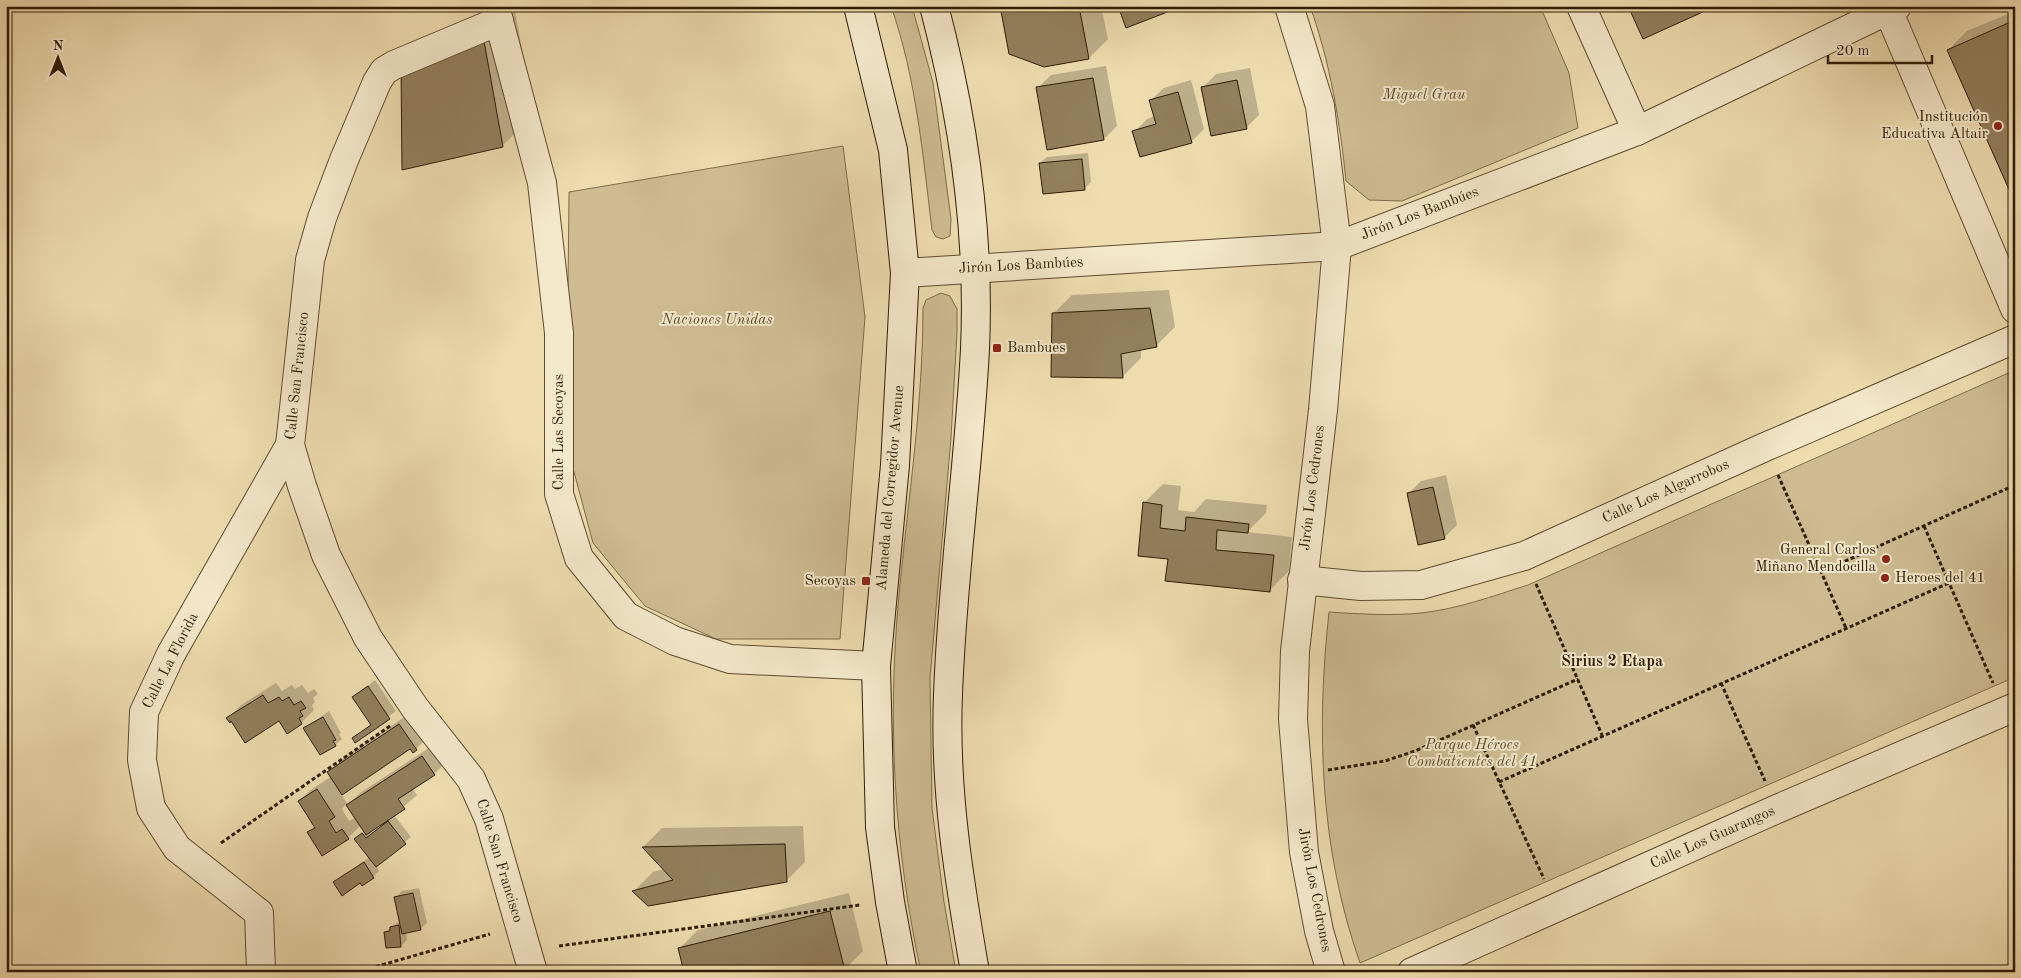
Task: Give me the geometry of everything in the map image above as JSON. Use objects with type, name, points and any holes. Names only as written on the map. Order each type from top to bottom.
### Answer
[{"type":"street","name":"Alameda del Corregidor Avenue","points":[[858,6],[893,150],[905,272],[895,465],[876,666],[880,827],[890,902],[904,972]]},
{"type":"street","points":[[934,6],[954,91],[966,177],[975,268],[975,350],[948,697],[949,790],[959,884],[974,972]]},
{"type":"street","name":"Jirón Los Cedrones","points":[[1289,6],[1320,106],[1337,246],[1322,410],[1295,651],[1293,709],[1296,771],[1304,852],[1318,931],[1331,972]]},
{"type":"street","points":[[1581,6],[1637,131]]},
{"type":"street","name":"Jirón Los Bambúes","points":[[905,272],[1337,246],[1637,131],[1892,8]]},
{"type":"street","points":[[1892,8],[2015,309]]},
{"type":"street","name":"Calle San Francisco","points":[[497,14],[394,65],[384,71],[377,82],[334,185],[310,260],[290,445],[326,555],[368,638],[415,708],[471,779],[481,798],[527,949]]},
{"type":"street","name":"Calle Las Secoyas","points":[[497,14],[542,183],[559,333],[559,494],[579,558],[626,616],[676,641],[730,659],[876,666]]},
{"type":"street","name":"Calle Los Algarrobos","points":[[1302,580],[1361,586],[1421,585],[1524,556],[1765,447],[2015,339]]},
{"type":"street","name":"Calle La Florida","points":[[260,972],[259,913],[177,848],[151,808],[142,760],[144,712],[171,654],[290,445]]},
{"type":"street","name":"Calle Los Guarangos","points":[[1412,972],[1777,809],[2010,709]]},
{"type":"path","points":[[1765,447],[1846,628]]},
{"type":"path","points":[[1821,572],[2015,485]]},
{"type":"path","points":[[1924,526],[1949,583],[2010,709]]},
{"type":"path","points":[[1524,556],[1602,735]]},
{"type":"path","points":[[1499,782],[1949,583]]},
{"type":"path","points":[[1296,771],[1355,767],[1385,761],[1415,751],[1578,679]]},
{"type":"path","points":[[1721,684],[1777,809]]},
{"type":"path","points":[[194,862],[415,708]]},
{"type":"path","points":[[1473,725],[1557,908]]},
{"type":"path","points":[[357,972],[890,902]]},
{"type":"green space","points":[[891,6],[912,6],[933,83],[951,219],[950,236],[943,239],[936,237],[932,230],[913,89],[900,33]]},
{"type":"green space","name":"Miguel Grau","points":[[1310,6],[1540,6],[1569,73],[1578,128],[1402,201],[1369,200],[1346,181],[1341,137],[1329,70]]},
{"type":"green space","name":"Naciones Unidas","points":[[843,146],[865,317],[840,639],[716,639],[645,606],[593,543],[570,457],[567,386],[569,192]]},
{"type":"green space","points":[[941,293],[950,296],[957,309],[957,332],[951,438],[930,678],[932,808],[944,902],[956,972],[921,972],[904,878],[895,784],[895,642],[918,416],[923,308],[926,300]]},
{"type":"green space","name":"Parque Héroes Combatientes del 41","points":[[2013,371],[2015,376],[2015,677],[1360,963],[1336,877],[1325,789],[1323,701],[1329,612],[1387,615],[1421,613],[1489,598],[1528,585]]},
{"type":"building","points":[[1000,6],[1079,6],[1089,59],[1044,67],[1009,54]]},
{"type":"building","points":[[1118,6],[1183,6],[1126,28]]},
{"type":"building","points":[[1628,6],[1716,6],[1643,39]]},
{"type":"building","name":"Institución Educativa Altair","points":[[2015,20],[2015,203],[1947,50]]},
{"type":"building","points":[[484,41],[503,147],[402,170],[401,68]]},
{"type":"building","points":[[1093,78],[1104,140],[1047,150],[1036,87]]},
{"type":"building","points":[[1237,80],[1247,129],[1211,136],[1201,87]]},
{"type":"building","points":[[1178,92],[1192,143],[1140,157],[1132,131],[1156,124],[1149,100]]},
{"type":"building","points":[[1082,159],[1085,190],[1043,194],[1039,163]]},
{"type":"building","points":[[1150,308],[1157,347],[1121,354],[1123,378],[1051,377],[1052,313]]},
{"type":"building","points":[[1433,487],[1445,539],[1418,545],[1407,493]]},
{"type":"building","points":[[1143,502],[1162,505],[1160,528],[1185,531],[1186,517],[1249,524],[1248,533],[1217,530],[1216,550],[1274,555],[1270,592],[1165,581],[1168,559],[1138,556]]},
{"type":"building","points":[[368,686],[390,719],[355,743],[352,738],[371,725],[352,697]]},
{"type":"building","points":[[263,695],[268,703],[279,697],[282,701],[289,697],[294,705],[301,701],[306,708],[300,711],[303,716],[299,718],[302,724],[287,734],[279,721],[245,743],[231,721],[230,723],[226,718]]},
{"type":"building","points":[[323,717],[336,740],[333,741],[336,746],[320,755],[303,728]]},
{"type":"building","points":[[399,724],[417,750],[413,753],[410,749],[342,795],[327,772]]},
{"type":"building","points":[[422,756],[435,775],[398,799],[405,809],[366,835],[346,805]]},
{"type":"building","points":[[317,789],[335,817],[329,821],[336,833],[342,829],[349,839],[322,856],[307,832],[315,828],[298,801]]},
{"type":"building","points":[[388,821],[406,844],[376,867],[354,839],[362,833],[366,838]]},
{"type":"building","points":[[785,844],[787,882],[648,906],[632,891],[673,880],[642,847]]},
{"type":"building","points":[[364,862],[374,878],[362,886],[360,883],[342,896],[333,882]]},
{"type":"building","points":[[413,893],[421,930],[402,934],[394,897]]},
{"type":"building","points":[[830,911],[845,971],[684,972],[678,948]]},
{"type":"building","points":[[399,925],[401,947],[386,948],[384,932],[390,931],[390,927]]},
{"type":"place","name":"Institución Educativa Altair","points":[[1998,126]]},
{"type":"place","name":"Bambues","points":[[997,348]]},
{"type":"place","name":"General Carlos Miñano Mendocilla","points":[[1886,559]]},
{"type":"place","name":"Heroes del 41","points":[[1885,578]]},
{"type":"place","name":"Secoyas","points":[[866,581]]},
{"type":"district","name":"Sirius 2 Etapa","points":[[1612,662]]}]
